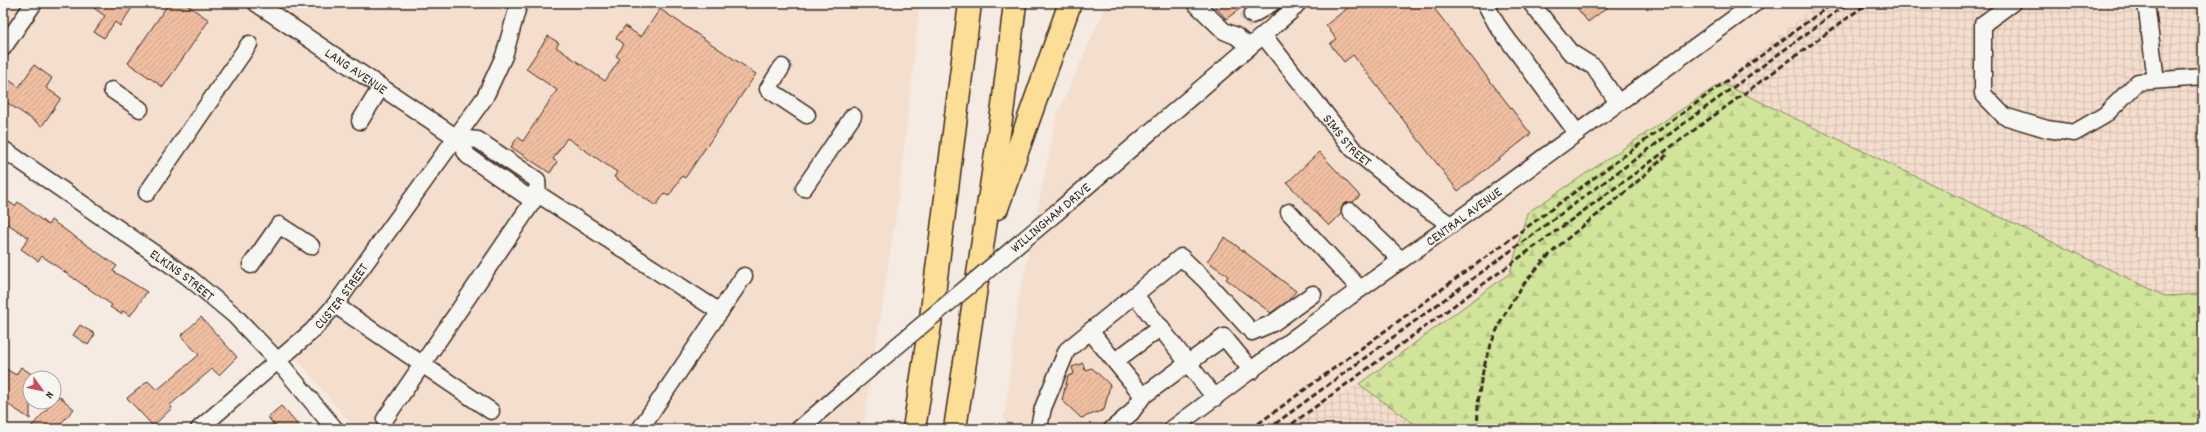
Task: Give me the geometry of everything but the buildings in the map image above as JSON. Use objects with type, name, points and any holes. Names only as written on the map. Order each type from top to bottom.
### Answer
[{"type":"highway","points":[[914,429],[931,318],[970,3]]},
{"type":"highway","points":[[955,429],[982,252],[1015,3]]},
{"type":"highway","points":[[982,252],[1070,3]]},
{"type":"street","points":[[3,48],[34,3]]},
{"type":"street","name":"LANG AVENUE","points":[[256,3],[457,138]]},
{"type":"street","name":"CUSTER STREET","points":[[199,429],[312,331],[335,305],[457,138],[485,97],[504,56],[519,3]]},
{"type":"street","points":[[1195,3],[1224,31],[1236,36],[1249,47]]},
{"type":"street","points":[[1236,36],[1248,18],[1272,3]]},
{"type":"street","points":[[1485,3],[1497,25],[1578,133]]},
{"type":"street","points":[[1531,3],[1570,52],[1594,67],[1618,103]]},
{"type":"street","name":"CENTRAL AVENUE","points":[[1172,429],[1252,371],[1360,289],[1578,133],[1739,8],[1755,3]]},
{"type":"street","points":[[2012,3],[1983,24],[1983,94],[2004,116],[2047,129],[2074,133],[2105,115],[2138,82],[2203,77]]},
{"type":"street","points":[[2146,3],[2156,80]]},
{"type":"street","name":"WILLINGHAM DRIVE","points":[[799,429],[1263,35],[1293,4]]},
{"type":"street","name":"SIMS STREET","points":[[1263,35],[1353,149],[1426,208],[1451,225]]},
{"type":"street","points":[[146,193],[249,44]]},
{"type":"street","points":[[782,67],[768,89],[807,115]]},
{"type":"street","points":[[360,121],[381,87]]},
{"type":"street","points":[[112,90],[140,109]]},
{"type":"street","points":[[804,188],[854,116]]},
{"type":"street","points":[[384,419],[538,194],[536,180],[478,140],[457,138]]},
{"type":"street","name":"ELKINS STREET","points":[[3,149],[188,276],[234,315],[278,361],[335,429]]},
{"type":"street","points":[[538,194],[720,312]]},
{"type":"street","points":[[1350,211],[1401,260]]},
{"type":"street","points":[[1289,212],[1360,289]]},
{"type":"street","points":[[252,265],[279,225],[311,246]]},
{"type":"street","points":[[1041,429],[1039,427],[1043,408],[1068,350],[1181,258],[1252,332],[1273,323],[1313,294]]},
{"type":"street","points":[[640,429],[744,276]]},
{"type":"street","points":[[1135,295],[1189,362],[1215,398]]},
{"type":"street","points":[[335,305],[491,411]]},
{"type":"street","points":[[1112,429],[1131,413],[1143,396],[1224,337],[1243,321]]},
{"type":"street","points":[[1115,361],[1161,327]]},
{"type":"street","points":[[1090,331],[1143,396]]},
{"type":"street","points":[[1224,337],[1252,371]]},
{"type":"shaded area","points":[[3,3],[920,3],[898,201],[863,429],[355,429],[298,360],[107,223],[3,160]]},
{"type":"shaded area","points":[[1107,3],[1818,3],[1721,83],[1527,213],[1510,273],[1359,384],[1279,429],[1003,429],[1017,307],[1057,115]]},
{"type":"shaded area","points":[[1818,3],[2203,3],[2203,294],[2165,297],[1721,83]]},
{"type":"shaded area","points":[[1359,384],[1421,429],[1279,429]]},
{"type":"green space","points":[[1721,83],[2165,296],[2203,294],[2203,429],[1421,429],[1359,384],[1510,273],[1527,213]]},
{"type":"tunnel","points":[[1244,22],[1252,15]]},
{"type":"railway","points":[[1251,429],[1833,3]]},
{"type":"railway","points":[[1268,429],[1848,3]]},
{"type":"railway","points":[[1285,429],[1868,3]]},
{"type":"railway","points":[[1478,429],[1478,403],[1488,352],[1510,305],[1525,283],[1541,263],[1560,245],[1627,191],[1669,153]]}]
